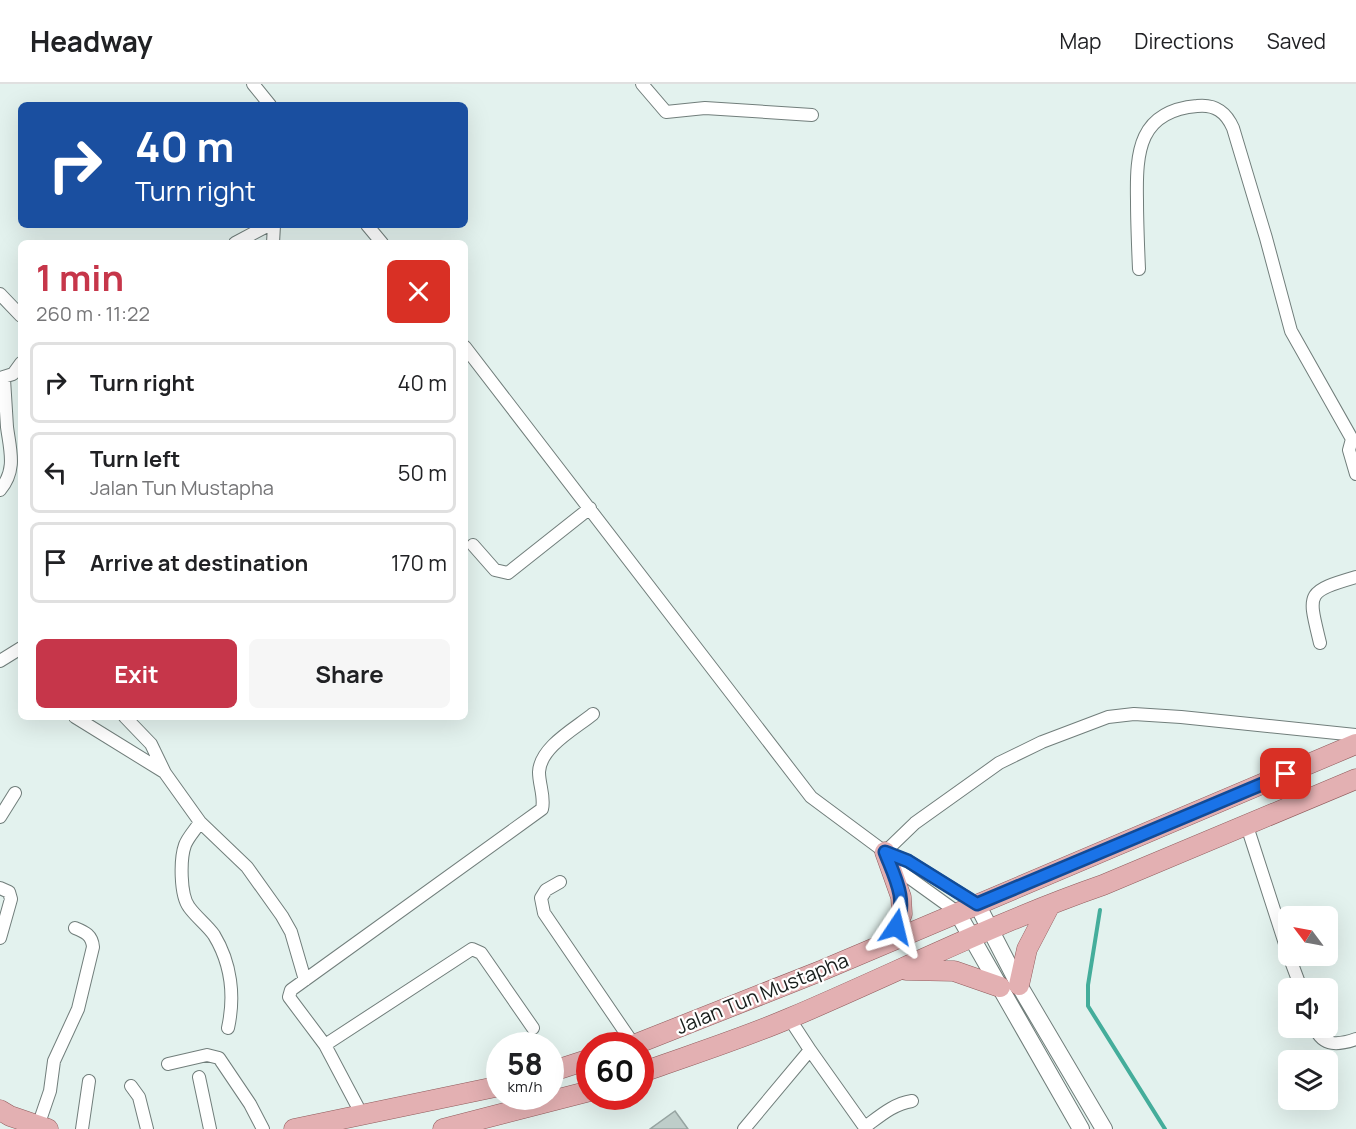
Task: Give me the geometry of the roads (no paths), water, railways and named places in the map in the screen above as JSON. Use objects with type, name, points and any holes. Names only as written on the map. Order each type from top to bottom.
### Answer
[{"type":"main road","name":"Jalan Tun Mustapha","points":[[654,1037],[823,970],[1356,744]]},
{"type":"main road","points":[[654,1068],[789,1018],[895,970],[1356,779]]},
{"type":"main road","points":[[885,852],[901,897],[902,914],[890,941]]},
{"type":"main road","points":[[1010,986],[1035,930],[1056,903]]},
{"type":"main road","points":[[977,904],[992,930],[1010,986],[1081,1129]]},
{"type":"main road","points":[[957,912],[972,939],[1010,986],[1104,1129]]},
{"type":"main road","points":[[895,970],[954,970],[1010,986]]},
{"type":"main road","points":[[294,1129],[486,1089]]},
{"type":"main road","points":[[443,1129],[576,1095]]},
{"type":"street","points":[[253,84],[268,102]]},
{"type":"street","points":[[642,84],[666,112],[705,108],[812,116]]},
{"type":"street","points":[[1139,269],[1137,161],[1147,130],[1156,120],[1178,108],[1207,105],[1218,109],[1228,117],[1233,128],[1291,331],[1354,438],[1348,450],[1356,474]]},
{"type":"street","points":[[241,240],[263,228]]},
{"type":"street","points":[[370,228],[380,240]]},
{"type":"street","points":[[0,294],[18,313]]},
{"type":"street","points":[[468,351],[811,797],[885,852],[900,871],[957,912]]},
{"type":"street","points":[[0,490],[8,478],[12,458],[2,379],[13,374],[18,367]]},
{"type":"street","points":[[472,545],[495,570],[508,573],[590,508]]},
{"type":"street","points":[[1320,643],[1312,599],[1324,586],[1356,577]]},
{"type":"street","points":[[0,661],[18,650]]},
{"type":"street","points":[[362,1115],[325,1045],[289,997],[291,990],[542,809],[544,802],[539,770],[542,760],[548,751],[593,714]]},
{"type":"street","points":[[885,852],[915,823],[999,763],[1042,742],[1108,717],[1134,714],[1356,735]]},
{"type":"street","points":[[80,720],[165,773]]},
{"type":"street","points":[[128,720],[151,744],[165,773],[200,822],[247,867],[282,916],[291,932],[305,980]]},
{"type":"street","points":[[0,817],[15,794]]},
{"type":"street","points":[[200,822],[185,844],[182,890],[187,905],[212,933],[224,953],[230,975],[232,998],[228,1028]]},
{"type":"street","points":[[1246,823],[1278,920]]},
{"type":"street","points":[[885,852],[908,861],[977,904]]},
{"type":"street","points":[[560,882],[546,890],[541,898],[544,913],[624,1032]]},
{"type":"street","points":[[0,888],[9,892],[11,899],[0,938]]},
{"type":"street","points":[[23,1122],[50,1091],[54,1061],[81,1001],[93,940],[89,934],[75,928]]},
{"type":"street","points":[[325,1045],[472,949],[481,953],[533,1028]]},
{"type":"street","points":[[789,1018],[866,1128],[890,1108],[912,1101]]},
{"type":"street","points":[[1322,1038],[1332,1044],[1356,1039]]},
{"type":"street","points":[[744,1129],[810,1050]]},
{"type":"street","points":[[168,1064],[207,1055],[219,1058],[250,1104],[263,1129]]},
{"type":"street","points":[[199,1077],[210,1129]]},
{"type":"street","points":[[82,1129],[89,1081]]},
{"type":"street","points":[[131,1086],[139,1098],[147,1129]]},
{"type":"waterway","points":[[1100,910],[1088,985],[1088,1006],[1165,1129]]}]
